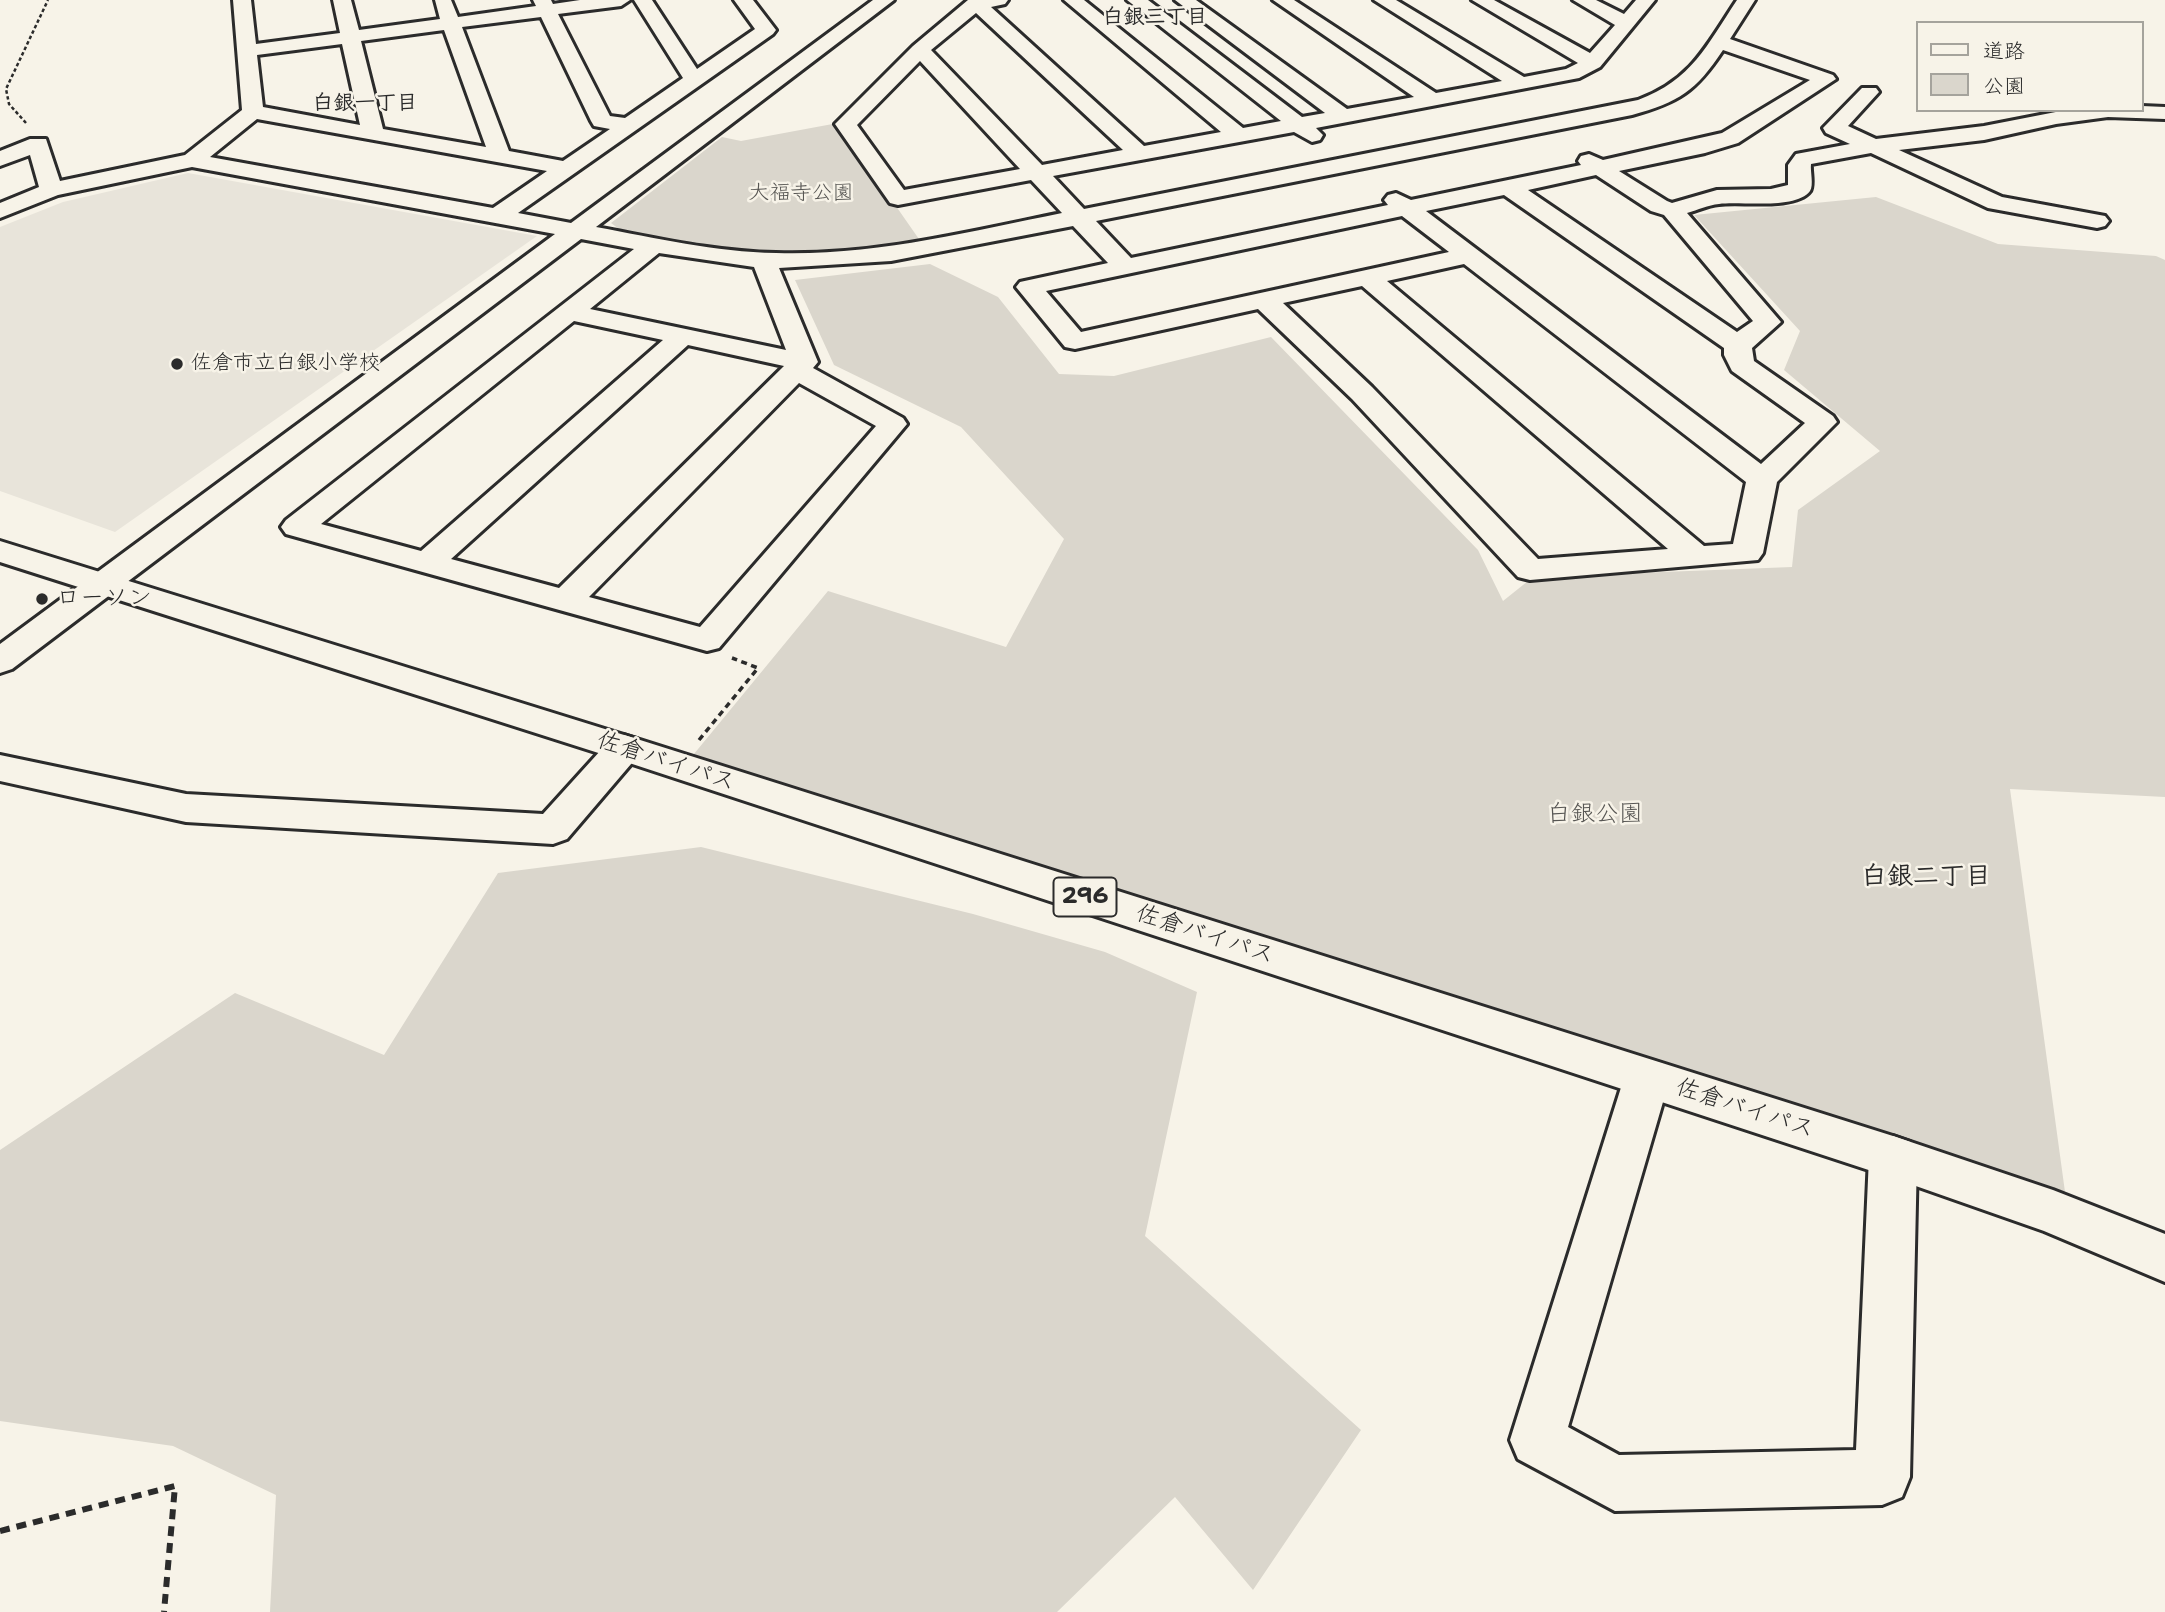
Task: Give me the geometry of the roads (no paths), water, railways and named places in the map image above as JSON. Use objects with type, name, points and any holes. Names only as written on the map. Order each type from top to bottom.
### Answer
[{"type":"main road","points":[[242,0],[253,112]]},
{"type":"main road","points":[[342,0],[373,133]]},
{"type":"main road","points":[[442,0],[500,156]]},
{"type":"main road","points":[[247,51],[451,23],[544,5],[621,0]]},
{"type":"main road","points":[[642,0],[694,80]]},
{"type":"main road","points":[[498,216],[766,30],[743,0]]},
{"type":"main road","points":[[0,661],[886,0]]},
{"type":"main road","points":[[999,0],[976,3],[920,50],[846,124],[898,198],[1573,74],[1593,63],[1646,0]]},
{"type":"main road","points":[[1073,0],[1239,136]]},
{"type":"main road","points":[[1136,0],[1762,479]]},
{"type":"main road","points":[[1184,0],[1344,117]]},
{"type":"main road","points":[[1282,0],[1433,100]]},
{"type":"main road","points":[[1384,0],[1522,84]]},
{"type":"main road","points":[[1481,0],[1593,63]]},
{"type":"main road","points":[[1582,0],[1628,24]]},
{"type":"main road","points":[[0,211],[51,190],[192,160],[654,245],[764,261],[825,262],[891,254],[1625,111],[1662,100],[1676,92],[1696,74],[1746,0]]},
{"type":"main road","points":[[976,3],[1140,154]]},
{"type":"main road","points":[[544,5],[602,121],[629,125]]},
{"type":"main road","points":[[1469,255],[1075,341],[1029,287],[1705,146],[1730,138],[1826,79],[1718,42]]},
{"type":"main road","points":[[920,50],[1126,267]]},
{"type":"main road","points":[[1479,92],[1659,206],[1672,210],[1768,322],[1738,345]]},
{"type":"main road","points":[[1869,92],[1834,128],[1996,203],[2097,222]]},
{"type":"main road","points":[[192,160],[253,112],[568,168]]},
{"type":"main road","points":[[1672,210],[1717,197],[1787,194],[1800,188],[1799,165],[1804,159],[1874,146],[1984,133],[2101,112]]},
{"type":"main road","points":[[2136,112],[2165,113]]},
{"type":"main road","points":[[0,159],[38,144],[51,190]]},
{"type":"main road","points":[[1510,188],[1738,345]]},
{"type":"main road","points":[[569,312],[800,366],[894,424],[707,640],[297,527],[569,312],[654,245]]},
{"type":"main road","points":[[764,261],[800,366]]},
{"type":"main road","points":[[1367,277],[1697,557]]},
{"type":"main road","points":[[1264,300],[1362,393],[1530,570],[1747,554],[1762,479],[1823,422],[1742,365],[1738,345]]},
{"type":"main road","points":[[426,563],[683,337]]},
{"type":"main road","points":[[566,601],[800,366]]},
{"type":"main road","name":"佐倉バイパス","points":[[0,551],[624,748],[1894,1157],[2053,1212],[2165,1258]]},
{"type":"main road","points":[[0,768],[186,808],[553,829],[624,748]]},
{"type":"main road","points":[[1647,1078],[1537,1440],[1615,1483],[1882,1477],[1894,1157]]},
{"type":"place","name":"佐倉市立白銀小学校","points":[[177,364]]},
{"type":"place","name":"ローソン","points":[[42,599]]},
{"type":"district","name":"白銀三丁目","points":[[1155,18]]},
{"type":"district","name":"白銀一丁目","points":[[365,104]]},
{"type":"district","name":"白銀二丁目","points":[[1926,877]]},
{"type":"park label","name":"大福寺公園","points":[[801,194]]},
{"type":"park label","name":"白銀公園","points":[[1595,815]]}]
